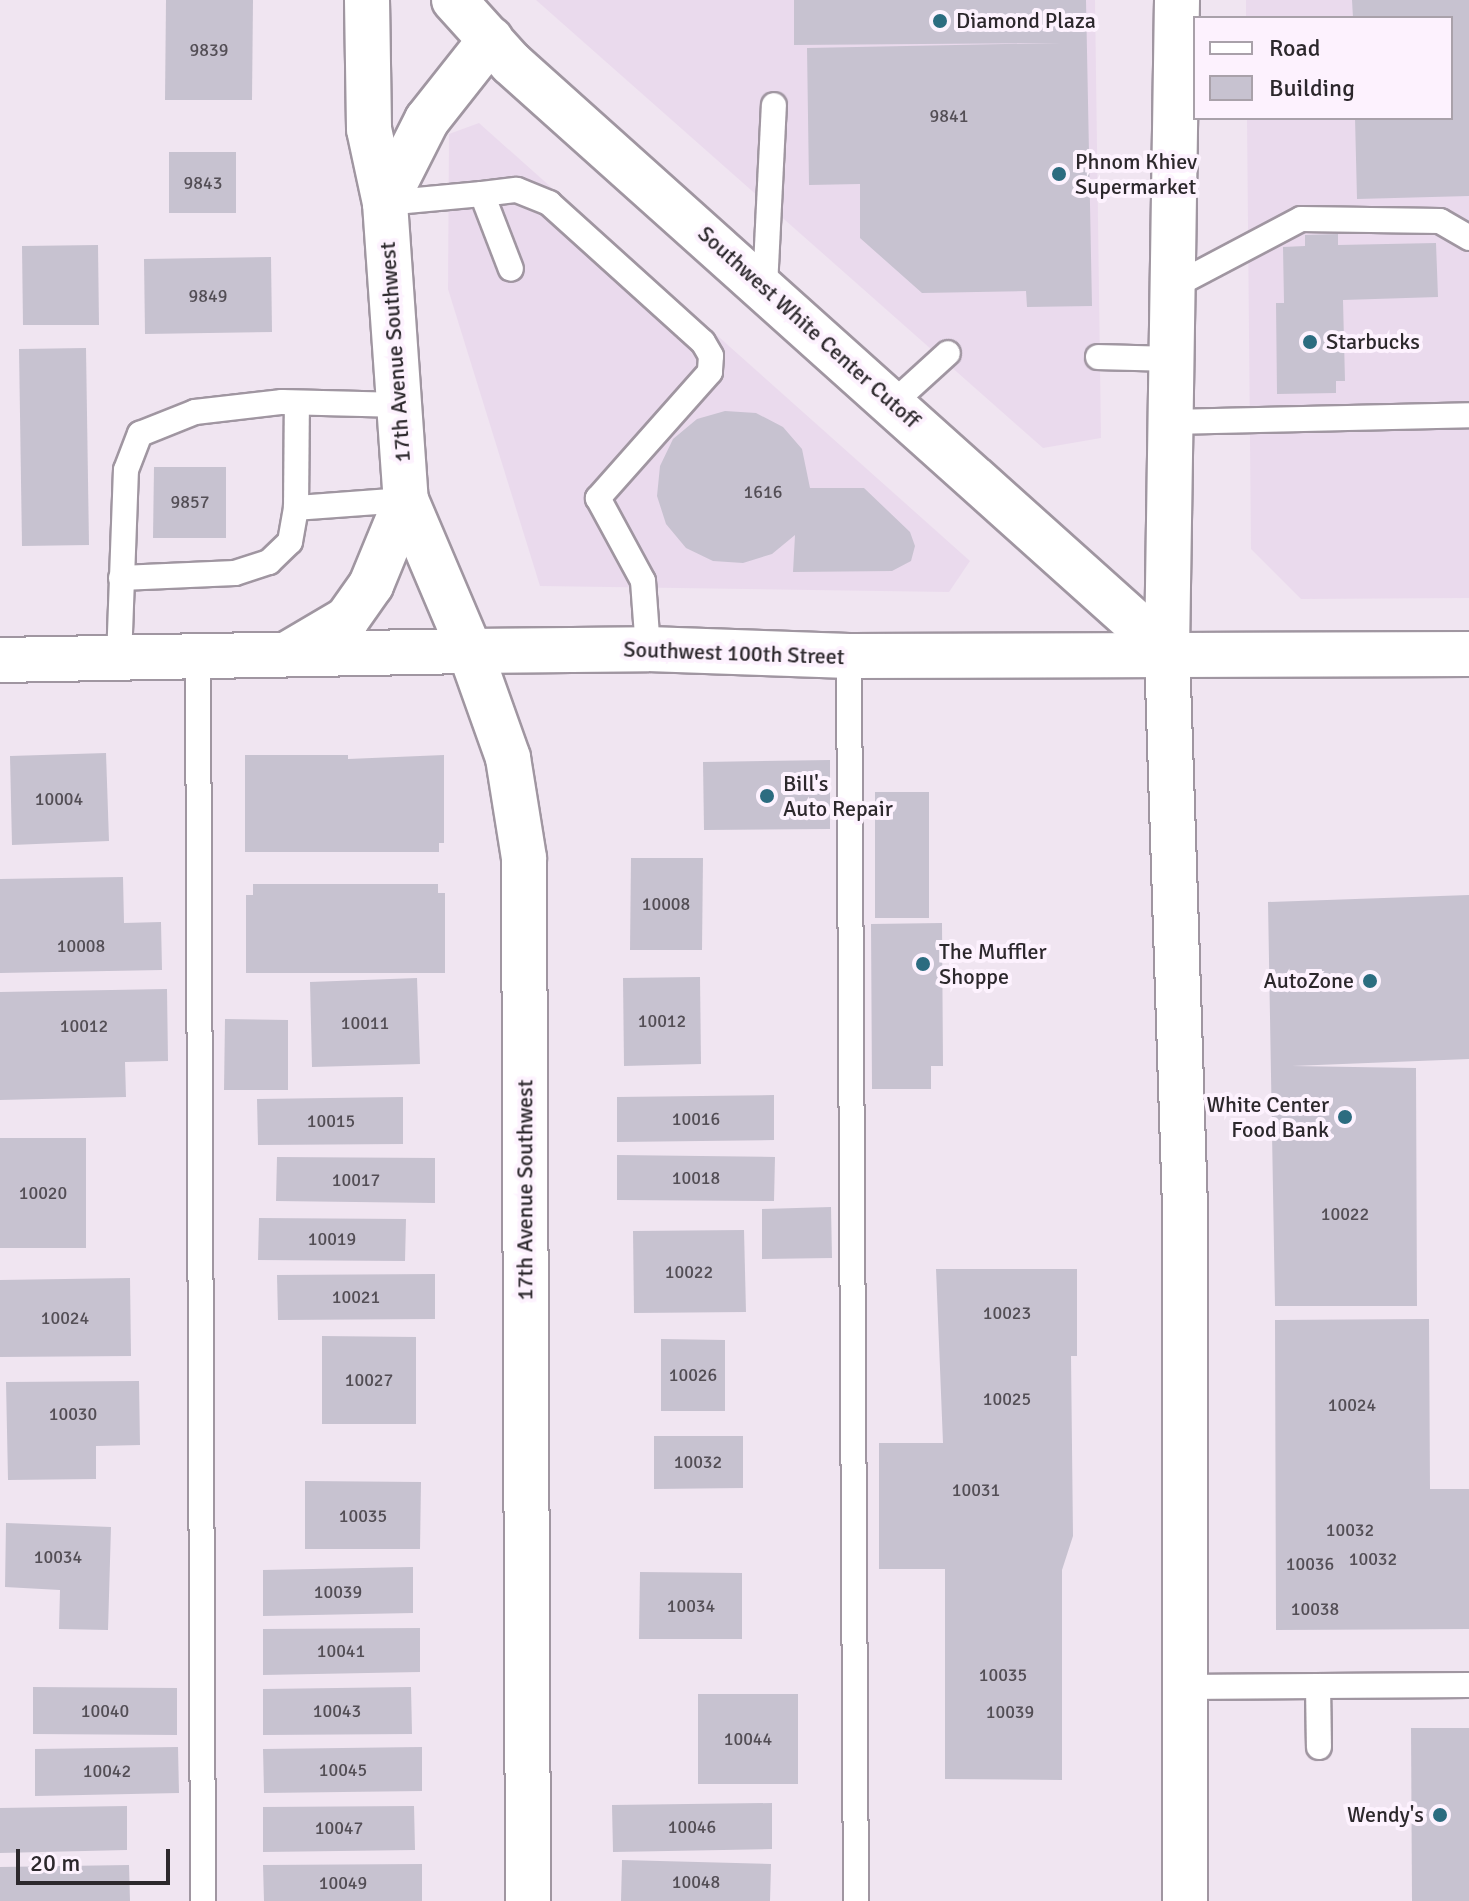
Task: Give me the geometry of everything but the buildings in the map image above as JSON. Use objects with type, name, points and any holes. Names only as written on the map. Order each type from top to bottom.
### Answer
[{"type":"street","name":"17th Avenue Southwest","points":[[367,0],[369,129],[385,203],[402,405],[406,500],[470,651],[508,758],[524,858],[528,1901]]},
{"type":"street","name":"Southwest White Center Cutoff","points":[[454,0],[491,39],[1167,651]]},
{"type":"street","points":[[1177,0],[1176,285],[1167,651],[1185,1162],[1182,1687],[1185,1901]]},
{"type":"street","points":[[385,203],[427,120],[491,39]]},
{"type":"street","name":"17th Avenue Southwest","points":[[289,654],[347,619],[371,585],[406,500]]},
{"type":"street","name":"Southwest 100th Street","points":[[0,660],[648,649],[849,656],[1167,651],[1469,654]]},
{"type":"lane","points":[[765,287],[774,105]]},
{"type":"lane","points":[[385,203],[517,190],[549,203],[709,349],[710,372],[598,498],[643,581],[648,649]]},
{"type":"lane","points":[[482,194],[511,269]]},
{"type":"lane","points":[[1176,285],[1301,219],[1440,221],[1469,238]]},
{"type":"lane","points":[[893,403],[948,353]]},
{"type":"lane","points":[[1098,357],[1172,359]]},
{"type":"lane","points":[[119,660],[126,470],[140,434],[195,412],[297,403],[402,405]]},
{"type":"lane","points":[[121,578],[235,573],[269,562],[290,542],[296,508],[297,403]]},
{"type":"lane","points":[[1171,422],[1469,415]]},
{"type":"lane","points":[[296,508],[406,500]]},
{"type":"lane","points":[[198,656],[203,1901]]},
{"type":"lane","points":[[849,656],[856,1901]]},
{"type":"lane","points":[[1182,1687],[1469,1685]]},
{"type":"lane","points":[[1318,1686],[1319,1747]]},
{"type":"shaded area","points":[[536,0],[1095,0],[1101,438],[1043,448]]},
{"type":"shaded area","points":[[1246,0],[1469,0],[1469,598],[1301,599],[1251,549],[1247,120],[1453,120],[1453,16],[1246,16]]},
{"type":"shaded area","points":[[479,123],[970,561],[949,592],[540,586],[448,289],[449,134]]},
{"type":"place","name":"Diamond Plaza","points":[[940,21]]},
{"type":"place","name":"Phnom Khiev Supermarket","points":[[1059,174]]},
{"type":"place","name":"Starbucks","points":[[1310,342]]},
{"type":"place","name":"Bill's Auto Repair","points":[[767,796]]},
{"type":"place","name":"The Muffler Shoppe","points":[[923,964]]},
{"type":"place","name":"AutoZone","points":[[1370,981]]},
{"type":"place","name":"White Center Food Bank","points":[[1345,1117]]},
{"type":"place","name":"Wendy's","points":[[1440,1815]]}]
